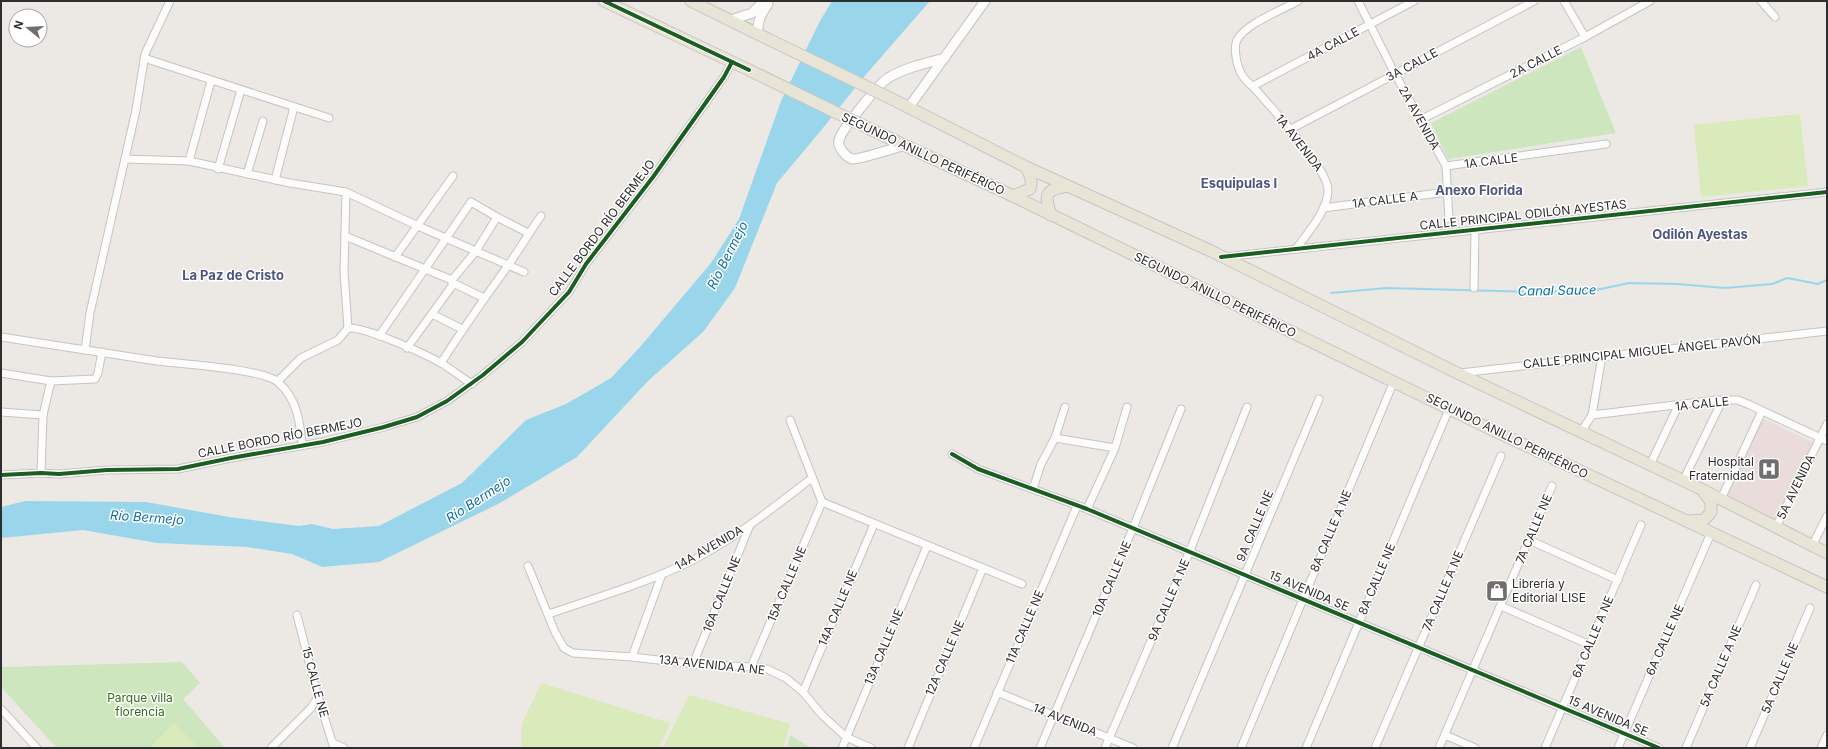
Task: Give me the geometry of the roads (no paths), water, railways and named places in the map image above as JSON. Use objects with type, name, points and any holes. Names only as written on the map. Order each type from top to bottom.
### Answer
[{"type":"main road","name":"SEGUNDO ANILLO PERIFÉRICO","points":[[604,1],[870,130],[1013,196],[1449,409],[1827,587]]},
{"type":"main road","points":[[691,1],[909,107],[1026,167],[1221,257],[1457,373],[1699,488],[1827,553]]},
{"type":"main road","points":[[1013,196],[1030,189],[1032,184],[1031,178],[1026,167]]},
{"type":"main road","points":[[1051,215],[1046,197],[1049,191],[1053,188],[1067,186]]},
{"type":"main road","points":[[1682,519],[1696,522],[1704,520],[1711,512],[1712,506],[1710,500],[1699,488]]},
{"type":"street","points":[[85,350],[90,313],[136,110],[144,58],[170,1]]},
{"type":"street","points":[[731,20],[752,13],[764,1]]},
{"type":"street","points":[[758,34],[757,25],[759,18],[770,1]]},
{"type":"street","points":[[909,107],[985,1]]},
{"type":"street","name":"1A AVENIDA","points":[[1296,249],[1323,208],[1328,192],[1325,177],[1289,130],[1242,74],[1236,53],[1237,41],[1246,29],[1298,1]]},
{"type":"street","name":"2A AVENIDA","points":[[1358,1],[1395,74],[1446,166],[1449,219]]},
{"type":"street","name":"4A CALLE","points":[[1253,86],[1414,1]]},
{"type":"street","name":"3A CALLE","points":[[1289,130],[1534,1]]},
{"type":"street","points":[[1564,1],[1585,37]]},
{"type":"street","name":"2A CALLE","points":[[1420,120],[1585,37],[1650,1]]},
{"type":"street","points":[[1761,1],[1775,17]]},
{"type":"street","points":[[144,58],[329,118]]},
{"type":"street","points":[[904,145],[880,151],[858,160],[850,159],[844,154],[839,144],[839,140],[848,124],[880,85],[888,78],[901,72],[945,58]]},
{"type":"street","name":"CALLE BORDO RÍO BERMEJO","points":[[1,475],[41,473],[58,474],[107,470],[178,469],[323,442],[417,417],[447,401],[472,384],[522,342],[569,292],[586,264],[653,177],[724,77],[732,62]]},
{"type":"street","points":[[189,161],[212,81]]},
{"type":"street","points":[[218,169],[241,90]]},
{"type":"street","points":[[275,180],[294,106]]},
{"type":"street","points":[[247,174],[263,121]]},
{"type":"street","name":"1A CALLE","points":[[1446,166],[1606,144]]},
{"type":"street","points":[[125,159],[189,161],[218,169],[346,192],[418,226],[524,272]]},
{"type":"street","points":[[395,257],[453,176]]},
{"type":"street","points":[[278,381],[301,358],[338,340],[348,328],[344,272],[346,192]]},
{"type":"street","name":"1A CALLE A","points":[[1323,208],[1447,192]]},
{"type":"street","name":"CALLE PRINCIPAL ODILÓN AYESTAS","points":[[1221,257],[1827,192]]},
{"type":"street","points":[[379,336],[471,202],[528,233]]},
{"type":"street","points":[[441,363],[462,329],[541,216]]},
{"type":"street","points":[[407,348],[432,314],[453,281],[476,251],[497,217]]},
{"type":"street","points":[[1474,288],[1475,230]]},
{"type":"street","points":[[345,236],[453,281],[484,298]]},
{"type":"street","points":[[432,314],[462,329]]},
{"type":"street","points":[[348,328],[355,328],[379,336],[441,363],[472,384]]},
{"type":"street","name":"CALLE PRINCIPAL MIGUEL ÁNGEL PAVÓN","points":[[1457,373],[1827,331]]},
{"type":"street","points":[[1,337],[240,371],[268,377],[278,381],[293,400],[300,422],[302,445]]},
{"type":"street","points":[[1,373],[51,381],[95,379],[98,373],[102,352]]},
{"type":"street","points":[[1581,432],[1592,415],[1602,356]]},
{"type":"street","points":[[41,473],[43,415],[51,381]]},
{"type":"street","name":"8A CALLE A NE","points":[[1241,748],[1394,381]]},
{"type":"street","name":"9A CALLE NE","points":[[1172,748],[1319,399]]},
{"type":"street","name":"1A CALLE","points":[[1592,415],[1738,400],[1824,439]]},
{"type":"street","points":[[1683,481],[1722,401]]},
{"type":"street","points":[[1650,465],[1678,406]]},
{"type":"street","points":[[1033,489],[1041,464],[1055,438],[1065,407]]},
{"type":"street","points":[[1087,509],[1115,448],[1128,407]]},
{"type":"street","name":"9A CALLE A NE","points":[[1105,748],[1190,553],[1247,407]]},
{"type":"street","name":"10A CALLE NE","points":[[1040,748],[1133,528],[1181,409]]},
{"type":"street","name":"8A CALLE NE","points":[[1306,748],[1449,409]]},
{"type":"street","points":[[1720,499],[1762,410]]},
{"type":"street","points":[[1,412],[43,415]]},
{"type":"street","points":[[790,420],[822,502],[1022,584]]},
{"type":"street","name":"5A AVENIDA","points":[[1776,527],[1824,439],[1827,424]]},
{"type":"street","points":[[1055,438],[1115,448]]},
{"type":"street","name":"15 AVENIDA SE","points":[[952,454],[978,470],[1087,509],[1190,553],[1419,646],[1659,748]]},
{"type":"street","name":"7A CALLE A NE","points":[[1375,748],[1501,456]]},
{"type":"street","name":"14A AVENIDA","points":[[549,614],[662,574],[690,561],[750,525],[812,478]]},
{"type":"street","name":"7A CALLE NE","points":[[1439,748],[1552,486]]},
{"type":"street","name":"15A CALLE NE","points":[[751,667],[822,502]]},
{"type":"street","name":"11A CALLE NE","points":[[974,748],[1077,506]]},
{"type":"street","points":[[1812,546],[1827,516]]},
{"type":"street","name":"14A CALLE NE","points":[[802,692],[874,524]]},
{"type":"street","name":"16A CALLE NE","points":[[693,664],[750,525]]},
{"type":"street","name":"6A CALLE A NE","points":[[1545,748],[1641,525]]},
{"type":"street","name":"6A CALLE NE","points":[[1618,748],[1711,533]]},
{"type":"street","points":[[1529,540],[1618,580]]},
{"type":"street","name":"13A CALLE NE","points":[[842,748],[927,546]]},
{"type":"street","points":[[528,566],[549,614]]},
{"type":"street","name":"12A CALLE NE","points":[[908,748],[983,568]]},
{"type":"street","points":[[632,657],[662,574]]},
{"type":"street","name":"5A CALLE A NE","points":[[1686,748],[1756,585]]},
{"type":"street","points":[[1501,606],[1590,645]]},
{"type":"street","name":"5A CALLE NE","points":[[1750,748],[1810,608]]},
{"type":"street","name":"13A AVENIDA A NE","points":[[549,614],[555,632],[564,648],[573,653],[766,669],[786,678],[802,692],[822,715],[846,737],[871,748]]},
{"type":"street","name":"15 CALLE NE","points":[[297,615],[318,698],[333,746]]},
{"type":"street","name":"14 AVENIDA","points":[[997,692],[1133,748]]},
{"type":"street","points":[[271,748],[318,698]]},
{"type":"street","points":[[1,709],[37,748]]},
{"type":"street","points":[[1445,734],[1475,748]]},
{"type":"street","points":[[1821,748],[1827,735]]},
{"type":"street","points":[[333,746],[344,748]]},
{"type":"water","name":"Río Bermejo","points":[[832,1],[930,1],[863,78],[777,183],[735,288],[703,332],[648,381],[577,457],[500,503],[379,562],[322,567],[292,554],[247,547],[157,543],[83,530],[1,538],[1,507],[25,501],[146,502],[229,517],[299,526],[312,524],[333,529],[379,526],[462,483],[526,420],[566,404],[611,378],[640,347],[711,263],[739,219],[781,101],[820,21]]},
{"type":"waterway","name":"Canal Sauce","points":[[1331,293],[1387,288],[1536,292],[1575,291],[1596,290],[1629,283],[1677,284],[1725,288],[1772,284],[1787,278],[1818,284],[1827,280]]},
{"type":"place","name":"Hospital Fraternidad","points":[[1769,469]]},
{"type":"place","name":"Librería y Editorial LISE","points":[[1497,591]]},
{"type":"district","name":"Esquipulas I","points":[[1239,183]]},
{"type":"district","name":"Anexo Florida","points":[[1479,190]]},
{"type":"district","name":"Odilón Ayestas","points":[[1700,234]]},
{"type":"district","name":"La Paz de Cristo","points":[[233,275]]},
{"type":"park label","name":"Parque villa florencia","points":[[140,705]]}]
